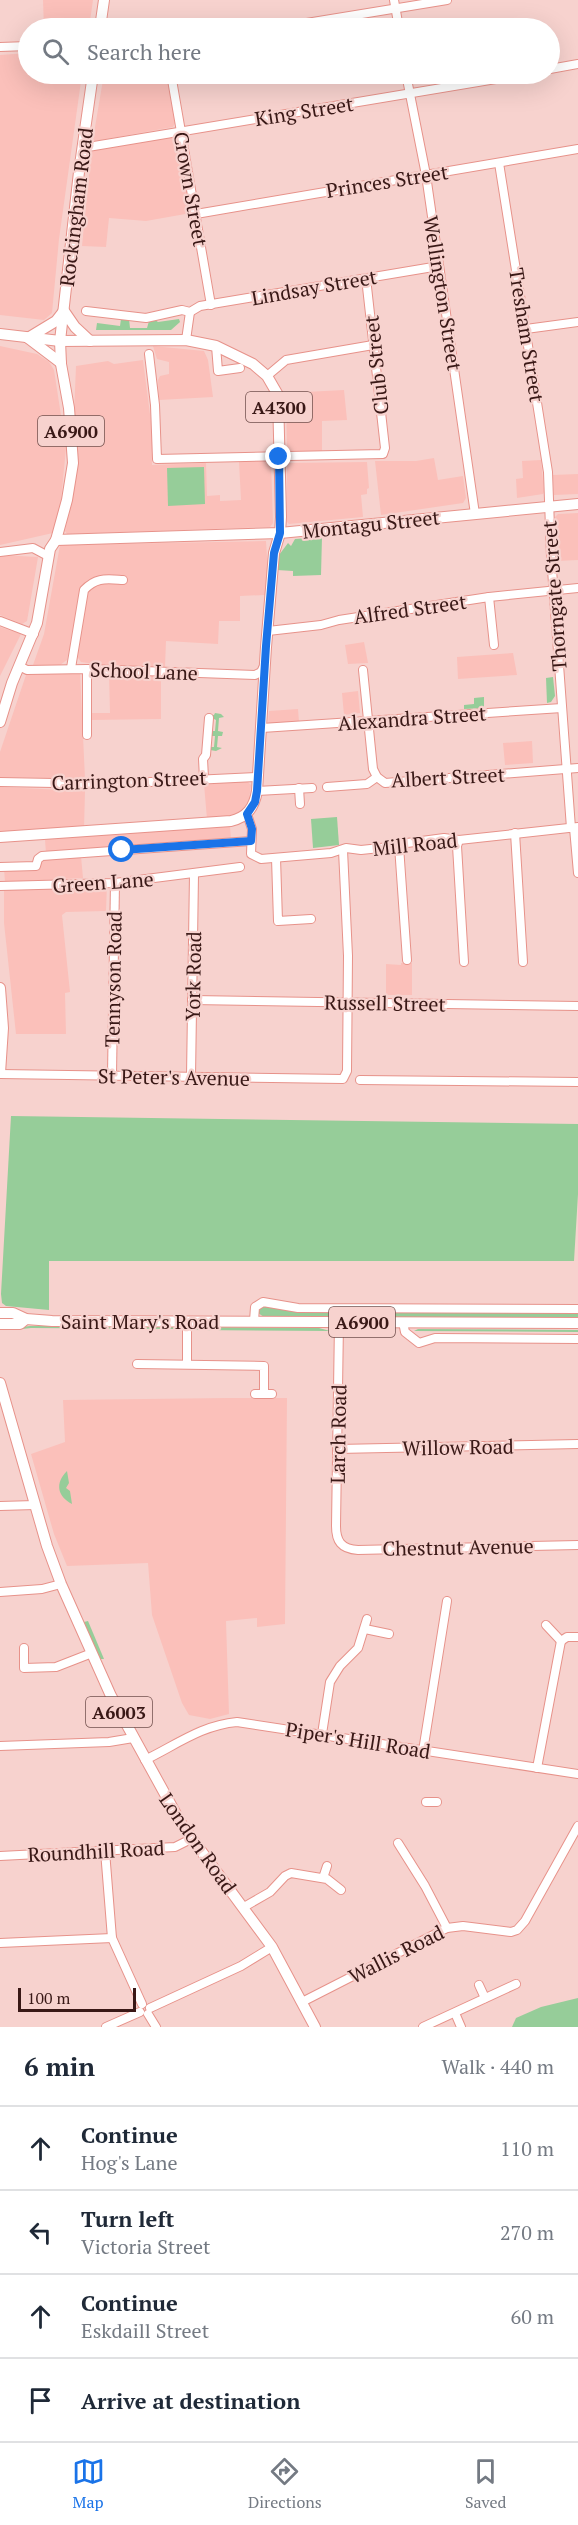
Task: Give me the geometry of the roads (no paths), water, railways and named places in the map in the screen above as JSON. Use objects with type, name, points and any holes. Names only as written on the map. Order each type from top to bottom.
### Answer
[{"type":"main road","points":[[101,18],[104,0]]},
{"type":"main road","name":"Rockingham Road","points":[[60,341],[92,84]]},
{"type":"main road","points":[[61,358],[28,338],[56,321],[64,311],[75,327],[90,340]]},
{"type":"main road","name":"A4300","points":[[0,334],[60,341],[186,339],[216,346],[245,359],[267,376],[274,386],[279,401],[280,533]]},
{"type":"main road","name":"A6900","points":[[0,722],[3,700],[34,634],[50,549],[61,540],[73,463],[69,408],[60,341]]},
{"type":"main road","name":"Montagu Street","points":[[61,540],[280,533],[578,504]]},
{"type":"main road","points":[[0,837],[231,821],[247,814],[255,802],[257,791],[266,673],[264,666],[274,553],[280,533]]},
{"type":"main road","points":[[0,988],[3,1028],[0,1073]]},
{"type":"main road","name":"Saint Mary's Road","points":[[0,1313],[13,1313],[26,1319],[187,1322],[578,1323]]},
{"type":"main road","name":"Saint Mary's Road","points":[[0,1324],[20,1324],[26,1319]]},
{"type":"main road","name":"London Road","points":[[0,1383],[34,1505],[61,1584],[133,1738],[191,1839],[272,1947],[315,2027]]},
{"type":"street","points":[[326,18],[395,4],[447,0]]},
{"type":"street","points":[[0,47],[18,46]]},
{"type":"street","points":[[560,67],[578,64]]},
{"type":"street","name":"Crown Street","points":[[173,84],[211,305]]},
{"type":"street","name":"Wellington Street","points":[[409,84],[426,175],[476,514]]},
{"type":"street","name":"King Street","points":[[82,148],[465,84]]},
{"type":"street","name":"Princes Street","points":[[196,214],[578,149]]},
{"type":"street","name":"Tresham Street","points":[[499,163],[548,472],[549,507]]},
{"type":"street","name":"Lindsay Street","points":[[86,311],[146,318],[182,310],[190,312],[200,306],[439,266]]},
{"type":"street","name":"Club Street","points":[[279,457],[379,455],[384,452],[366,278]]},
{"type":"street","points":[[186,339],[190,312]]},
{"type":"street","points":[[526,329],[578,322]]},
{"type":"street","points":[[267,376],[279,363],[286,360],[373,345]]},
{"type":"street","points":[[216,346],[218,371],[240,368]]},
{"type":"street","points":[[149,354],[155,405],[157,459],[279,457]]},
{"type":"street","name":"Thorngate Street","points":[[549,507],[566,769],[578,873]]},
{"type":"street","points":[[0,552],[33,548],[48,556]]},
{"type":"street","points":[[71,668],[84,590],[91,582],[101,578],[123,580]]},
{"type":"street","name":"Alfred Street","points":[[268,631],[321,625],[339,620],[489,597],[578,588]]},
{"type":"street","points":[[489,597],[495,645]]},
{"type":"street","points":[[0,621],[34,634]]},
{"type":"street","name":"School Lane","points":[[19,666],[27,670],[71,668],[255,675],[261,672],[264,666]]},
{"type":"street","points":[[87,669],[87,735]]},
{"type":"street","name":"Albert Street","points":[[363,670],[373,769],[377,777],[387,783],[578,768]]},
{"type":"street","name":"Alexandra Street","points":[[262,728],[562,708]]},
{"type":"street","points":[[204,778],[203,759],[206,754],[208,718]]},
{"type":"street","name":"Carrington Street","points":[[0,782],[109,784],[258,777]]},
{"type":"street","points":[[327,787],[367,784],[377,777]]},
{"type":"street","points":[[299,788],[300,804]]},
{"type":"street","points":[[257,791],[312,788]]},
{"type":"street","points":[[0,867],[36,866],[39,857],[42,856],[251,841],[252,829],[247,814]]},
{"type":"street","name":"Mill Road","points":[[251,841],[250,854],[261,859],[399,846],[444,838],[459,840],[574,828]]},
{"type":"street","points":[[515,833],[523,962]]},
{"type":"street","points":[[459,840],[457,846],[464,962]]},
{"type":"street","points":[[399,846],[406,960]]},
{"type":"street","points":[[343,850],[348,1002]]},
{"type":"street","points":[[276,858],[278,921],[310,919]]},
{"type":"street","name":"Green Lane","points":[[0,886],[115,883],[240,867]]},
{"type":"street","name":"York Road","points":[[191,1077],[194,874]]},
{"type":"street","name":"Tennyson Road","points":[[112,1075],[115,883]]},
{"type":"street","name":"Russell Street","points":[[192,1000],[578,1006]]},
{"type":"street","name":"St Peter's Avenue","points":[[0,1073],[343,1078],[346,1075],[348,1002]]},
{"type":"street","points":[[360,1080],[578,1082]]},
{"type":"street","points":[[254,1322],[255,1306],[263,1302],[298,1308],[578,1309]]},
{"type":"street","points":[[187,1322],[187,1363]]},
{"type":"street","name":"Larch Road","points":[[339,1322],[336,1535],[340,1544]]},
{"type":"street","points":[[404,1322],[405,1332],[419,1343],[435,1338],[578,1339]]},
{"type":"street","points":[[137,1364],[264,1366],[264,1394]]},
{"type":"street","name":"Willow Road","points":[[337,1449],[578,1444]]},
{"type":"street","points":[[0,1506],[34,1505]]},
{"type":"street","name":"Chestnut Avenue","points":[[340,1544],[353,1550],[578,1545]]},
{"type":"street","points":[[0,1592],[42,1589],[61,1584]]},
{"type":"street","points":[[423,1750],[447,1601]]},
{"type":"street","points":[[322,1734],[333,1674],[358,1648],[366,1624],[389,1634]]},
{"type":"street","points":[[546,1625],[561,1641]]},
{"type":"street","points":[[537,1768],[561,1641],[567,1637],[578,1637]]},
{"type":"street","points":[[24,1648],[24,1668],[56,1667],[92,1653]]},
{"type":"street","name":"Piper's Hill Road","points":[[145,1760],[204,1728],[219,1723],[254,1724],[578,1774]]},
{"type":"street","points":[[0,1746],[109,1742],[133,1738]]},
{"type":"street","points":[[426,1802],[437,1802]]},
{"type":"street","name":"Wallis Road","points":[[302,2002],[447,1928],[463,1926],[511,1932],[517,1930],[525,1921],[578,1826]]},
{"type":"street","name":"Roundhill Road","points":[[0,1856],[175,1846],[191,1839]]},
{"type":"street","points":[[398,1843],[425,1886],[447,1928]]},
{"type":"street","points":[[105,1851],[112,1938],[145,2009],[156,2027]]},
{"type":"street","points":[[323,1878],[327,1866]]},
{"type":"street","points":[[244,1907],[270,1892],[285,1876],[291,1873],[315,1879],[323,1878],[341,1890]]},
{"type":"street","points":[[0,1943],[112,1938]]},
{"type":"street","points":[[106,2027],[241,1966],[272,1947]]},
{"type":"street","points":[[423,2027],[516,1984]]},
{"type":"street","points":[[479,1985],[485,1998]]},
{"type":"street","points":[[455,2013],[461,2027]]}]
